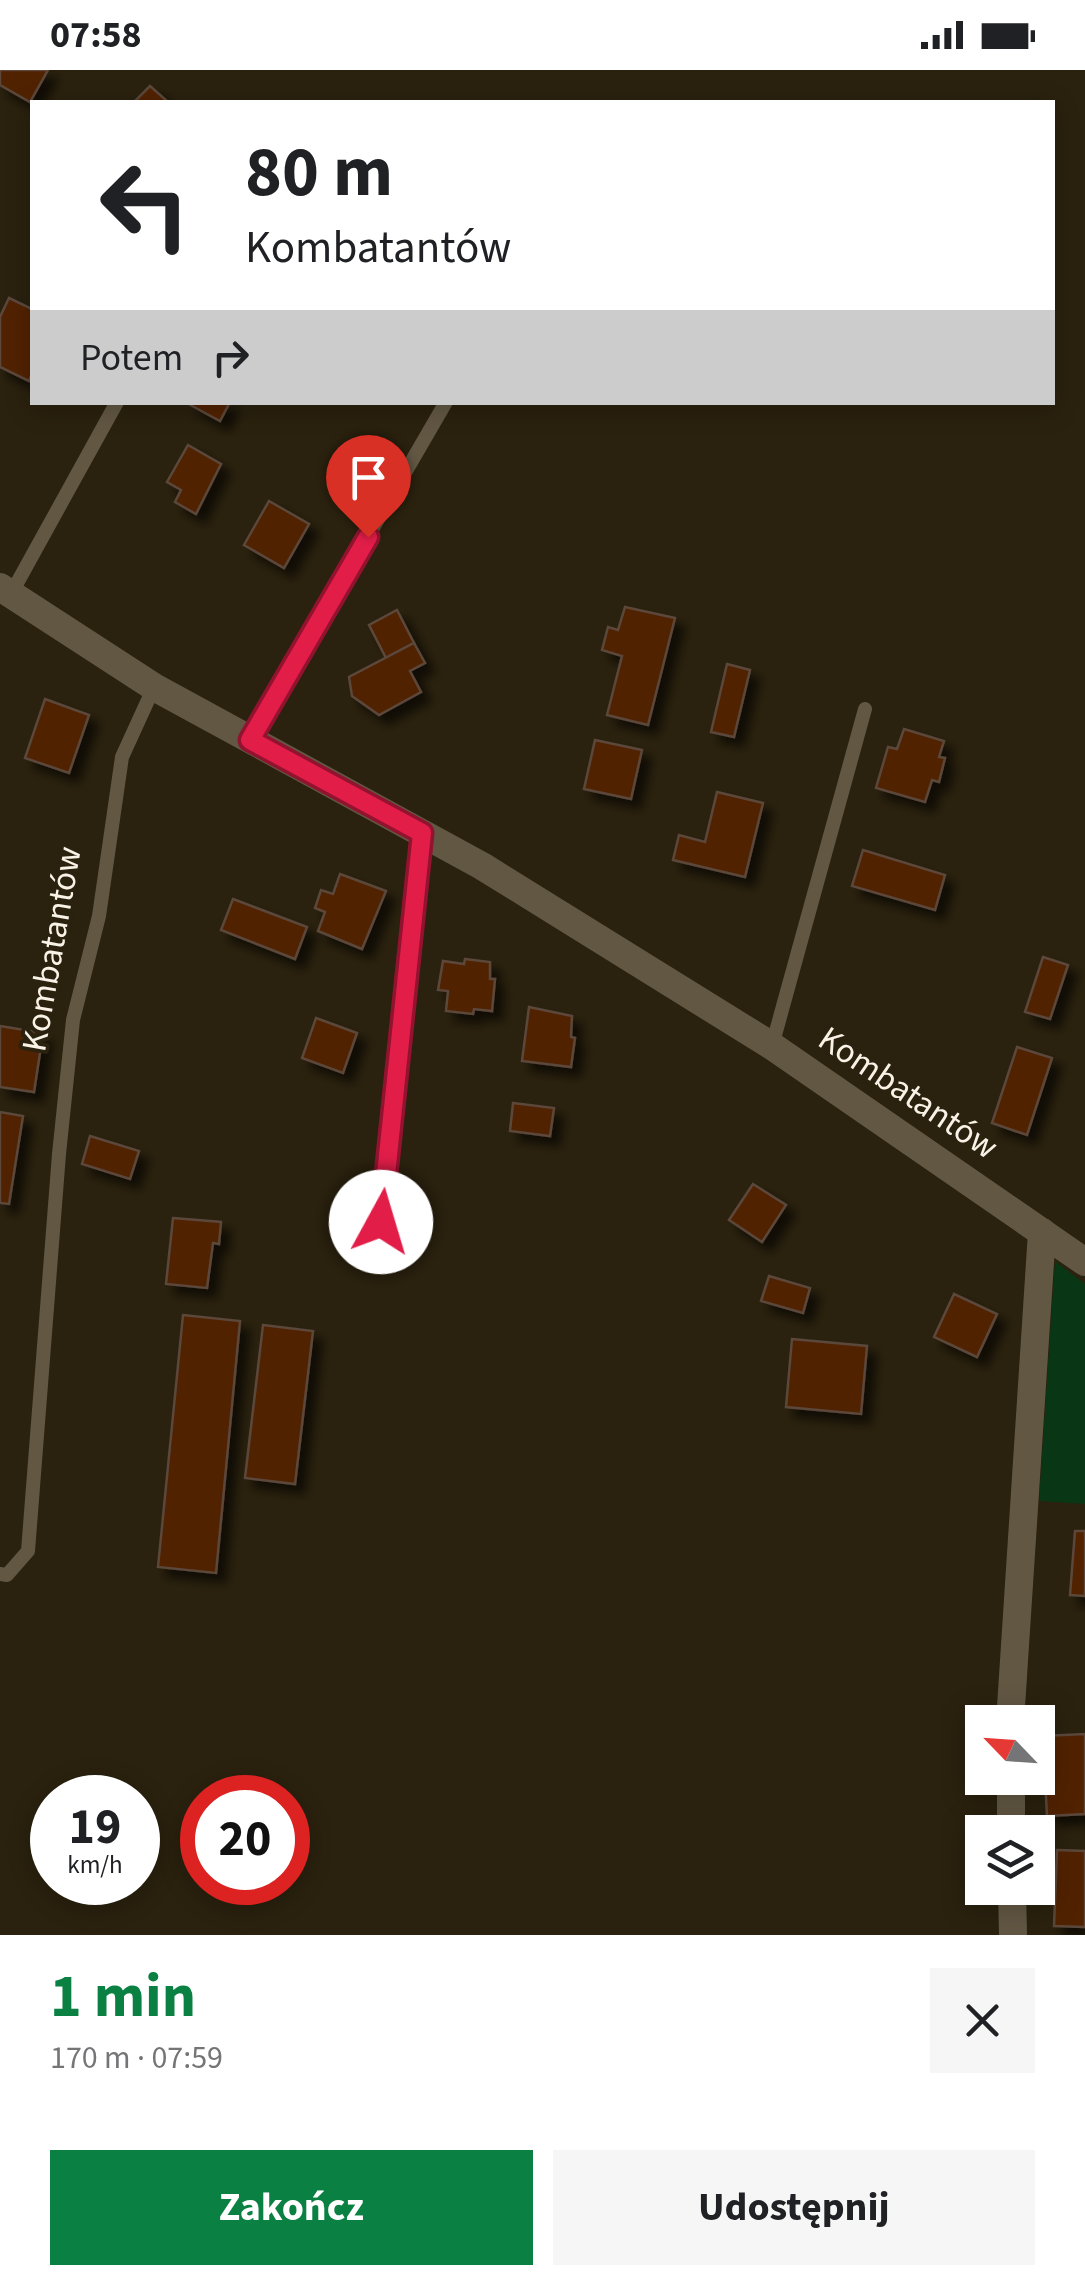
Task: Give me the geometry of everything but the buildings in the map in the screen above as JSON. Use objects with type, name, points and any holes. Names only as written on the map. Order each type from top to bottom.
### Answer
[{"type":"street","name":"Kombatantów","points":[[5,590],[154,687],[482,866],[772,1046],[1085,1262]]},
{"type":"street","points":[[1011,1705],[1042,1232]]},
{"type":"street","points":[[1012,1905],[1013,1935]]},
{"type":"lane","name":"Kombatantów","points":[[5,590],[114,405]]},
{"type":"lane","points":[[250,740],[444,405]]},
{"type":"lane","name":"Kombatantów","points":[[0,1574],[7,1574],[28,1551],[73,1020],[99,916],[122,758],[154,687]]},
{"type":"lane","points":[[772,1046],[865,709]]},
{"type":"lane","points":[[381,1222],[422,833]]},
{"type":"green space","points":[[1055,1261],[1085,1284],[1085,1504],[1039,1501]]},
{"type":"route","points":[[368,537],[250,740],[422,833],[381,1222]]}]
